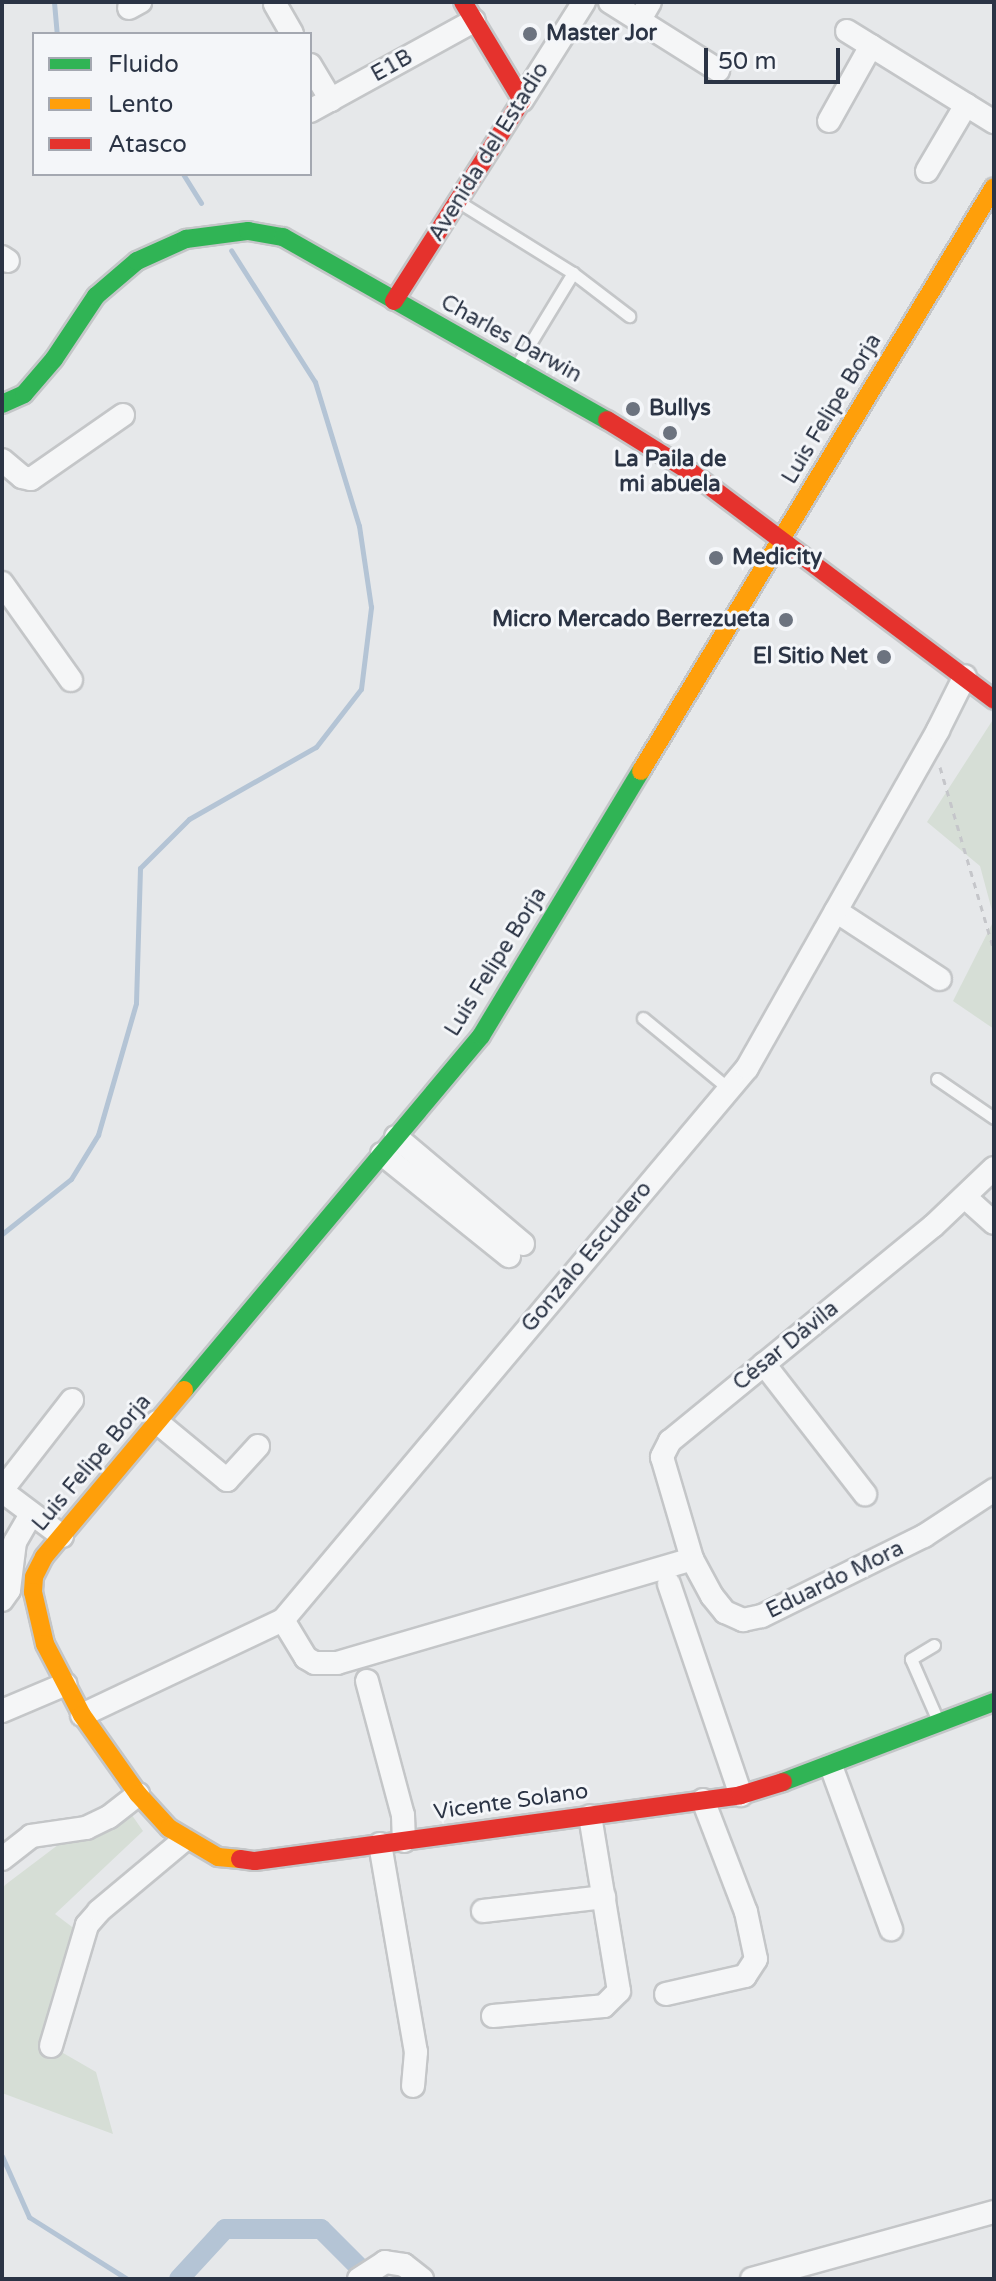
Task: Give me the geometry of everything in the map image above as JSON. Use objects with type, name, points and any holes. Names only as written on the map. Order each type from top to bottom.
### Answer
[{"type":"street","name":"Avenida del Estadio","points":[[394,301],[584,2]]},
{"type":"street","points":[[610,2],[645,12],[718,70]]},
{"type":"street","points":[[275,4],[291,32]]},
{"type":"street","points":[[469,11],[522,100]]},
{"type":"street","name":"E1B","points":[[312,110],[469,11]]},
{"type":"street","points":[[847,31],[994,122]]},
{"type":"street","points":[[829,121],[871,46]]},
{"type":"street","points":[[312,68],[331,100]]},
{"type":"street","points":[[927,171],[966,105]]},
{"type":"street","name":"Luis Felipe Borja","points":[[82,1715],[45,1644],[33,1592],[34,1577],[44,1557],[481,1036],[994,187]]},
{"type":"street","name":"Charles Darwin","points":[[2,404],[24,394],[54,359],[96,296],[118,276],[161,247],[186,239],[248,231],[283,237],[515,368],[692,473],[994,700]]},
{"type":"street","points":[[2,460],[22,477],[31,479],[123,415]]},
{"type":"street","points":[[2,583],[71,680]]},
{"type":"street","name":"Gonzalo Escudero","points":[[82,1715],[283,1620],[747,1068],[932,741],[965,676]]},
{"type":"street","points":[[836,911],[940,979]]},
{"type":"street","points":[[389,1146],[516,1250]]},
{"type":"street","name":"César Dávila","points":[[692,1559],[662,1457],[670,1441],[965,1197],[994,1168]]},
{"type":"street","points":[[965,1197],[994,1223]]},
{"type":"street","points":[[764,1364],[865,1494]]},
{"type":"street","points":[[62,1536],[2,1490],[72,1400]]},
{"type":"street","points":[[157,1422],[227,1480],[258,1446]]},
{"type":"street","name":"Eduardo Mora","points":[[692,1559],[725,1612],[743,1620],[753,1620],[924,1536],[994,1490]]},
{"type":"street","points":[[2,1600],[9,1590],[15,1542],[31,1514]]},
{"type":"street","points":[[283,1620],[306,1658],[315,1663],[337,1663],[692,1559]]},
{"type":"street","points":[[669,1584],[741,1795]]},
{"type":"street","points":[[367,1681],[403,1815],[404,1841]]},
{"type":"street","points":[[2,1711],[66,1684]]},
{"type":"street","name":"Vicente Solano","points":[[82,1715],[138,1794],[184,1840],[218,1857],[255,1861],[741,1795],[831,1766],[994,1702]]},
{"type":"street","points":[[831,1766],[891,1929]]},
{"type":"street","points":[[2,1859],[31,1836],[86,1828],[109,1817],[138,1794]]},
{"type":"street","points":[[666,1994],[745,1976],[756,1959],[746,1912],[703,1800]]},
{"type":"street","points":[[493,2016],[604,2006],[619,1991],[590,1816]]},
{"type":"street","points":[[51,2046],[87,1925],[99,1911],[184,1840]]},
{"type":"street","points":[[380,1844],[416,2052],[413,2086]]},
{"type":"street","points":[[483,1911],[604,1897]]},
{"type":"street","points":[[752,2279],[994,2212]]},
{"type":"street","points":[[359,2279],[385,2262],[404,2265],[422,2279]]},
{"type":"lane","points":[[458,202],[573,273],[629,316]]},
{"type":"lane","points":[[515,368],[573,273]]},
{"type":"lane","points":[[643,1018],[729,1089]]},
{"type":"lane","points":[[937,1079],[994,1118]]},
{"type":"lane","points":[[934,1645],[911,1659],[939,1724]]},
{"type":"path","points":[[932,741],[994,951]]},
{"type":"shaded area","points":[[994,718],[994,918],[980,866],[927,822]]},
{"type":"shaded area","points":[[994,920],[994,1029],[953,1001]]},
{"type":"shaded area","points":[[120,1798],[143,1831],[55,1914],[76,1930],[51,2046],[96,2072],[113,2134],[2,2093],[2,1890]]},
{"type":"waterway","points":[[54,2],[57,32]]},
{"type":"waterway","points":[[184,176],[201,203]]},
{"type":"waterway","points":[[2,1234],[71,1179],[98,1135],[136,1003],[140,868],[189,819],[316,747],[361,689],[371,607],[359,526],[315,382],[231,250]]},
{"type":"waterway","points":[[2,2156],[29,2217],[127,2279]]},
{"type":"waterway","points":[[179,2279],[225,2229],[321,2229],[371,2279]]},
{"type":"traffic: fast","points":[[2,404],[24,394],[54,359],[96,296],[137,261],[186,239],[248,231],[283,237],[607,420]]},
{"type":"traffic: fast","points":[[184,1390],[481,1036],[641,771]]},
{"type":"traffic: fast","points":[[783,1782],[994,1702]]},
{"type":"traffic: slow","points":[[641,771],[994,187]]},
{"type":"traffic: slow","points":[[184,1390],[44,1557],[34,1577],[33,1592],[45,1644],[82,1715],[138,1794],[169,1828],[218,1857],[240,1859]]},
{"type":"traffic: jam","points":[[394,301],[522,100],[463,2]]},
{"type":"traffic: jam","points":[[607,420],[692,473],[994,700]]},
{"type":"traffic: jam","points":[[240,1859],[255,1861],[741,1795],[783,1782]]},
{"type":"place","name":"Master Jor","points":[[530,34]]},
{"type":"place","name":"Bullys","points":[[633,409]]},
{"type":"place","name":"La Paila de mi abuela","points":[[670,433]]},
{"type":"place","name":"Medicity","points":[[716,558]]},
{"type":"place","name":"Micro Mercado Berrezueta","points":[[786,620]]},
{"type":"place","name":"El Sitio Net","points":[[884,657]]}]
